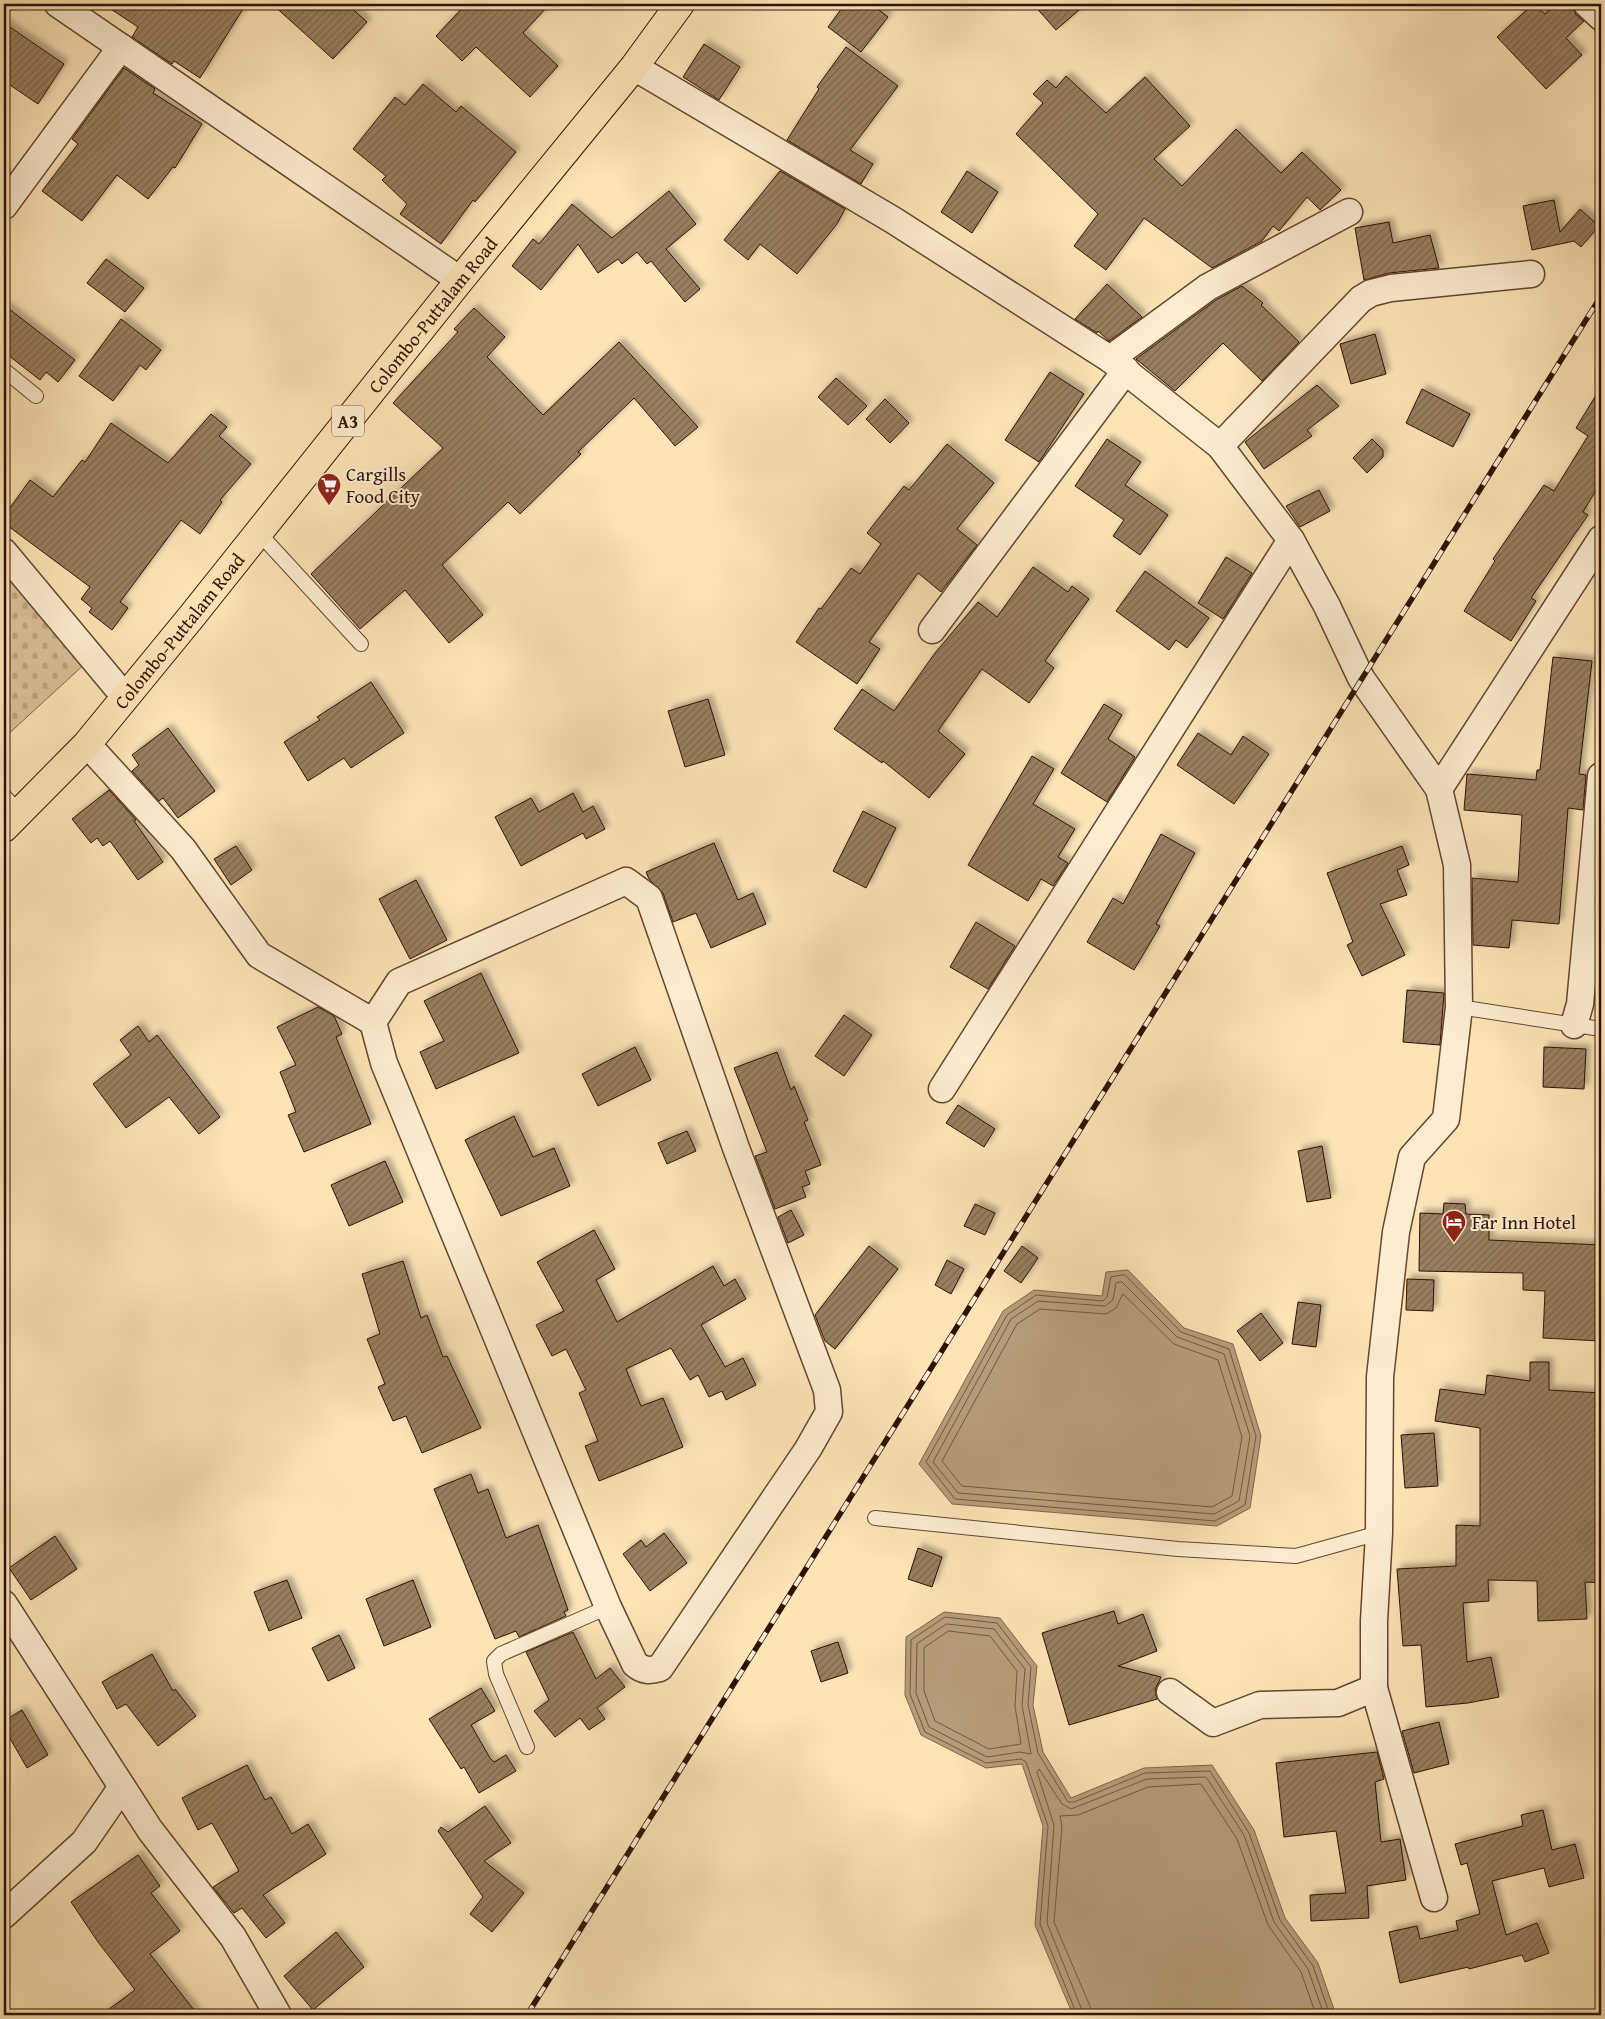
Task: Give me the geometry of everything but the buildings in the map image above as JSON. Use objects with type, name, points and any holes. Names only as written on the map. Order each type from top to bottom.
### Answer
[{"type":"highway","name":"Colombo-Puttalam Road","points":[[9,812],[87,744],[634,67],[680,4]]},
{"type":"street","points":[[58,4],[460,280]]},
{"type":"street","points":[[1586,4],[1601,17]]},
{"type":"street","points":[[4,206],[121,47]]},
{"type":"street","points":[[634,67],[893,220],[1118,364],[1220,446],[1290,540],[1327,606],[1361,678],[1439,789],[1457,864],[1459,1007],[1446,1119],[1412,1157],[1396,1232],[1380,1376],[1379,1533],[1374,1620],[1374,1688],[1434,1898]]},
{"type":"street","points":[[932,630],[1118,364],[1208,286],[1349,212]]},
{"type":"street","points":[[1220,446],[1361,300],[1371,293],[1391,288],[1530,274]]},
{"type":"street","points":[[942,1089],[1290,540]]},
{"type":"street","points":[[1439,789],[1601,540]]},
{"type":"street","points":[[4,552],[125,697]]},
{"type":"street","points":[[87,744],[183,849],[259,955],[373,1022],[384,1064],[608,1607],[635,1664],[640,1668],[651,1670],[660,1668],[808,1449],[829,1412],[827,1390],[736,1148],[650,898],[626,881],[399,982],[373,1022]]},
{"type":"street","points":[[1574,1025],[1580,1004],[1601,776]]},
{"type":"street","points":[[4,1604],[150,1830],[233,1937],[278,2015]]},
{"type":"street","points":[[1170,1692],[1213,1723],[1260,1705],[1338,1703],[1374,1688]]},
{"type":"street","points":[[4,1915],[84,1842],[122,1787]]},
{"type":"lane","points":[[4,370],[36,396]]},
{"type":"lane","points":[[259,533],[361,644]]},
{"type":"lane","points":[[1459,1007],[1601,1029]]},
{"type":"lane","points":[[875,1518],[1178,1549],[1296,1556],[1379,1533]]},
{"type":"lane","points":[[527,1747],[496,1674],[494,1661],[501,1654],[608,1607]]},
{"type":"green space","points":[[4,567],[88,661],[4,738]]},
{"type":"water","points":[[1128,1270],[1184,1328],[1233,1344],[1261,1436],[1250,1508],[1217,1526],[952,1504],[919,1464],[1003,1311],[1034,1290],[1102,1296],[1106,1272]]},
{"type":"water","points":[[944,1612],[1000,1618],[1037,1666],[1033,1705],[1043,1752],[1071,1798],[1144,1768],[1212,1765],[1254,1830],[1285,1918],[1318,1963],[1336,2015],[1073,2015],[1035,1925],[1043,1826],[1022,1764],[986,1768],[921,1735],[905,1695],[906,1637]]},
{"type":"railway","points":[[527,2015],[1601,296]]},
{"type":"place","name":"Cargills Food City","points":[[329,506]]},
{"type":"place","name":"Far Inn Hotel","points":[[1454,1243]]}]
